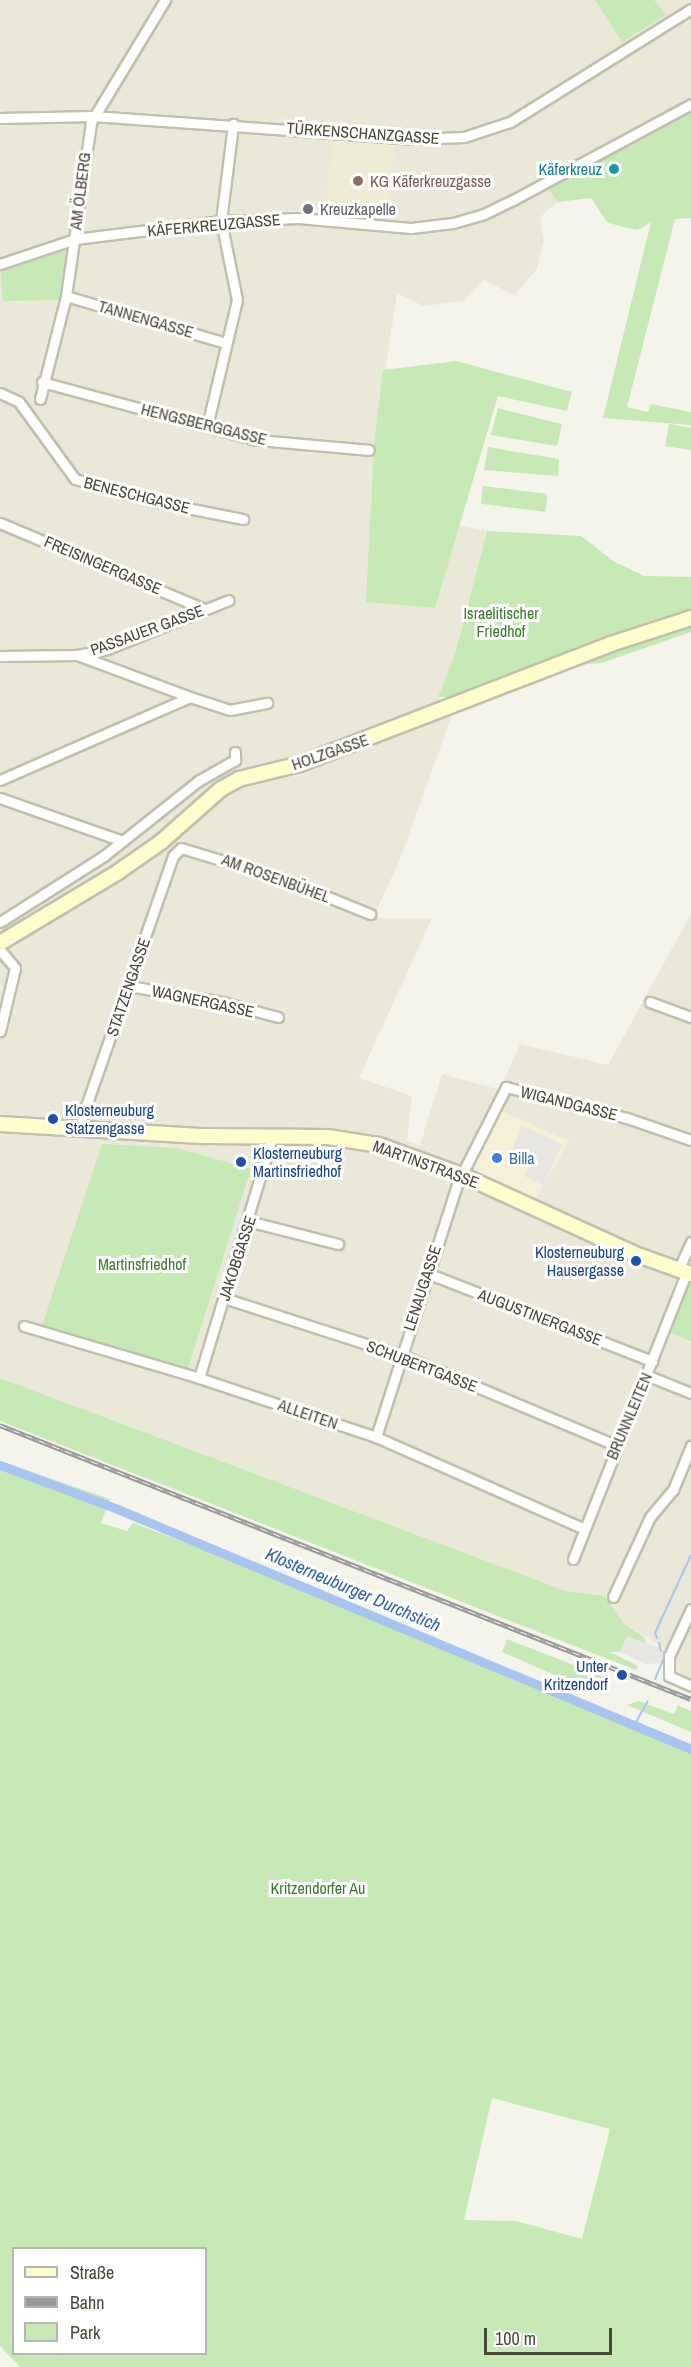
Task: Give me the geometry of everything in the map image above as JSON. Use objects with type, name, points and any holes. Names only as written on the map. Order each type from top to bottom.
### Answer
[{"type":"street","name":"AM ÖLBERG","points":[[40,399],[42,382],[66,296],[75,239],[83,158],[93,116],[165,0]]},
{"type":"street","name":"TÜRKENSCHANZGASSE","points":[[0,118],[93,116],[233,124],[414,139],[464,137],[510,122],[691,9]]},
{"type":"street","name":"KÄFERKREUZGASSE","points":[[0,264],[75,239],[221,221],[298,219],[411,228],[453,223],[484,214],[522,196],[691,104]]},
{"type":"street","points":[[207,426],[237,300],[221,221],[233,124]]},
{"type":"street","name":"TANNENGASSE","points":[[66,296],[226,343]]},
{"type":"street","name":"HENGSBERGGASSE","points":[[42,382],[256,440],[369,450]]},
{"type":"street","name":"BENESCHGASSE","points":[[0,393],[19,402],[75,479],[157,502],[243,519]]},
{"type":"street","name":"FREISINGERGASSE","points":[[0,523],[205,609]]},
{"type":"street","name":"PASSAUER GASSE","points":[[77,655],[107,649],[229,600]]},
{"type":"street","name":"HOLZGASSE","points":[[0,943],[118,872],[160,842],[221,789],[239,779],[300,764],[611,644],[691,618]]},
{"type":"street","points":[[0,656],[77,655]]},
{"type":"street","name":"PASSAUER GASSE","points":[[77,655],[230,710],[267,704]]},
{"type":"street","points":[[0,780],[190,697]]},
{"type":"street","points":[[0,922],[123,841],[198,781],[235,759],[235,752]]},
{"type":"street","points":[[0,798],[123,841]]},
{"type":"street","name":"AM ROSENBÜHEL","points":[[181,848],[286,880],[370,914]]},
{"type":"street","name":"STATZENGASSE","points":[[78,1129],[173,856],[181,848]]},
{"type":"street","points":[[0,950],[15,968],[0,1031]]},
{"type":"street","name":"WAGNERGASSE","points":[[129,986],[222,1002],[278,1017]]},
{"type":"street","points":[[650,1002],[691,1017]]},
{"type":"street","name":"WIGANDGASSE","points":[[462,1175],[506,1087],[627,1118],[691,1140]]},
{"type":"street","name":"MARTINSTRASSE","points":[[0,1124],[272,1137],[328,1137],[379,1145],[462,1175],[685,1272]]},
{"type":"street","name":"JAKOBGASSE","points":[[199,1378],[272,1137]]},
{"type":"street","name":"LENAUGASSE","points":[[376,1437],[427,1273],[462,1175]]},
{"type":"street","points":[[248,1221],[338,1244]]},
{"type":"street","name":"BRUNNLEITEN","points":[[573,1559],[582,1528],[652,1361],[685,1272],[691,1242]]},
{"type":"street","name":"AUGUSTINERGASSE","points":[[427,1273],[652,1361]]},
{"type":"street","name":"SCHUBERTGASSE","points":[[224,1298],[401,1355],[617,1446]]},
{"type":"street","name":"ALLEITEN","points":[[24,1326],[199,1378],[376,1437],[582,1528]]},
{"type":"street","points":[[646,1375],[691,1393]]},
{"type":"street","points":[[613,1597],[650,1517],[674,1490],[691,1446]]},
{"type":"street","points":[[691,1609],[669,1656],[669,1676],[691,1686]]},
{"type":"shaded area","points":[[0,0],[691,0],[691,101],[544,183],[558,202],[543,214],[540,221],[544,240],[537,269],[514,295],[484,280],[463,301],[424,306],[397,294],[374,444],[367,602],[435,608],[459,525],[487,531],[456,651],[438,697],[452,715],[400,859],[373,918],[432,918],[359,1078],[412,1096],[407,1141],[420,1145],[442,1074],[500,1090],[520,1044],[608,1065],[691,914],[691,1680],[673,1669],[676,1655],[624,1624],[605,1596],[566,1591],[0,1378]]},
{"type":"shaded area","name":"KG Käferkreuzgasse","points":[[332,139],[395,144],[388,224],[325,219]]},
{"type":"shaded area","points":[[499,1110],[569,1141],[534,1201],[473,1174],[472,1168]]},
{"type":"shaded area","points":[[522,1126],[562,1144],[543,1185],[524,1176],[531,1161],[511,1153]]},
{"type":"shaded area","points":[[244,1192],[251,1194],[231,1262],[224,1260]]},
{"type":"shaded area","points":[[627,1636],[665,1650],[661,1663],[646,1664],[620,1652]]},
{"type":"green space","points":[[595,0],[654,0],[666,15],[622,42]]},
{"type":"green space","points":[[691,108],[691,218],[675,219],[627,407],[648,412],[651,404],[691,412],[691,425],[603,418],[651,222],[638,230],[607,222],[591,198],[558,202],[547,187]]},
{"type":"green space","points":[[68,245],[59,300],[3,301],[0,270]]},
{"type":"green space","points":[[456,361],[572,392],[567,411],[498,396],[435,608],[366,602],[374,444],[383,370]]},
{"type":"green space","points":[[498,408],[562,424],[557,446],[491,435]]},
{"type":"green space","points":[[669,424],[691,428],[691,450],[665,446]]},
{"type":"green space","points":[[488,447],[559,459],[558,476],[484,470]]},
{"type":"green space","points":[[483,486],[548,494],[545,512],[481,504]]},
{"type":"green space","name":"Israelitischer Friedhof","points":[[487,531],[581,536],[615,562],[644,576],[691,577],[691,632],[602,663],[522,669],[455,697],[438,697],[456,651]]},
{"type":"green space","name":"Martinsfriedhof","points":[[102,1144],[177,1148],[251,1169],[188,1368],[42,1326]]},
{"type":"green space","points":[[689,1283],[691,1284],[691,1341],[669,1332]]},
{"type":"green space","points":[[0,1378],[566,1591],[605,1596],[624,1624],[644,1637],[647,1644],[627,1636],[620,1652],[610,1652],[638,1666],[636,1670],[0,1421]]},
{"type":"green space","name":"Kritzendorfer Au","points":[[0,1461],[110,1499],[101,1523],[127,1531],[133,1523],[251,1567],[691,1746],[691,2367],[20,2367],[0,2346]],"holes":[[[492,2098],[610,2129],[582,2239],[516,2221],[464,2220]]]},
{"type":"green space","points":[[507,1639],[602,1676],[596,1693],[502,1652]]},
{"type":"green space","points":[[638,1701],[674,1714],[678,1705],[691,1711],[691,1732],[627,1705]]},
{"type":"waterway","name":"Klosterneuburger Durchstich","points":[[0,1465],[115,1508],[691,1749]]},
{"type":"waterway","points":[[657,1638],[655,1633],[691,1555]]},
{"type":"waterway","points":[[659,1643],[661,1651]]},
{"type":"waterway","points":[[655,1679],[664,1658]]},
{"type":"waterway","points":[[635,1724],[648,1701]]},
{"type":"railway","points":[[0,1425],[691,1699]]},
{"type":"place","name":"Käferkreuz","points":[[614,169]]},
{"type":"place","name":"KG Käferkreuzgasse","points":[[358,181]]},
{"type":"place","name":"Kreuzkapelle","points":[[308,209]]},
{"type":"place","name":"Klosterneuburg Statzengasse","points":[[53,1119]]},
{"type":"place","name":"Billa","points":[[497,1158]]},
{"type":"place","name":"Klosterneuburg Martinsfriedhof","points":[[241,1162]]},
{"type":"place","name":"Klosterneuburg Hausergasse","points":[[636,1261]]},
{"type":"place","name":"Unter Kritzendorf","points":[[622,1675]]}]
